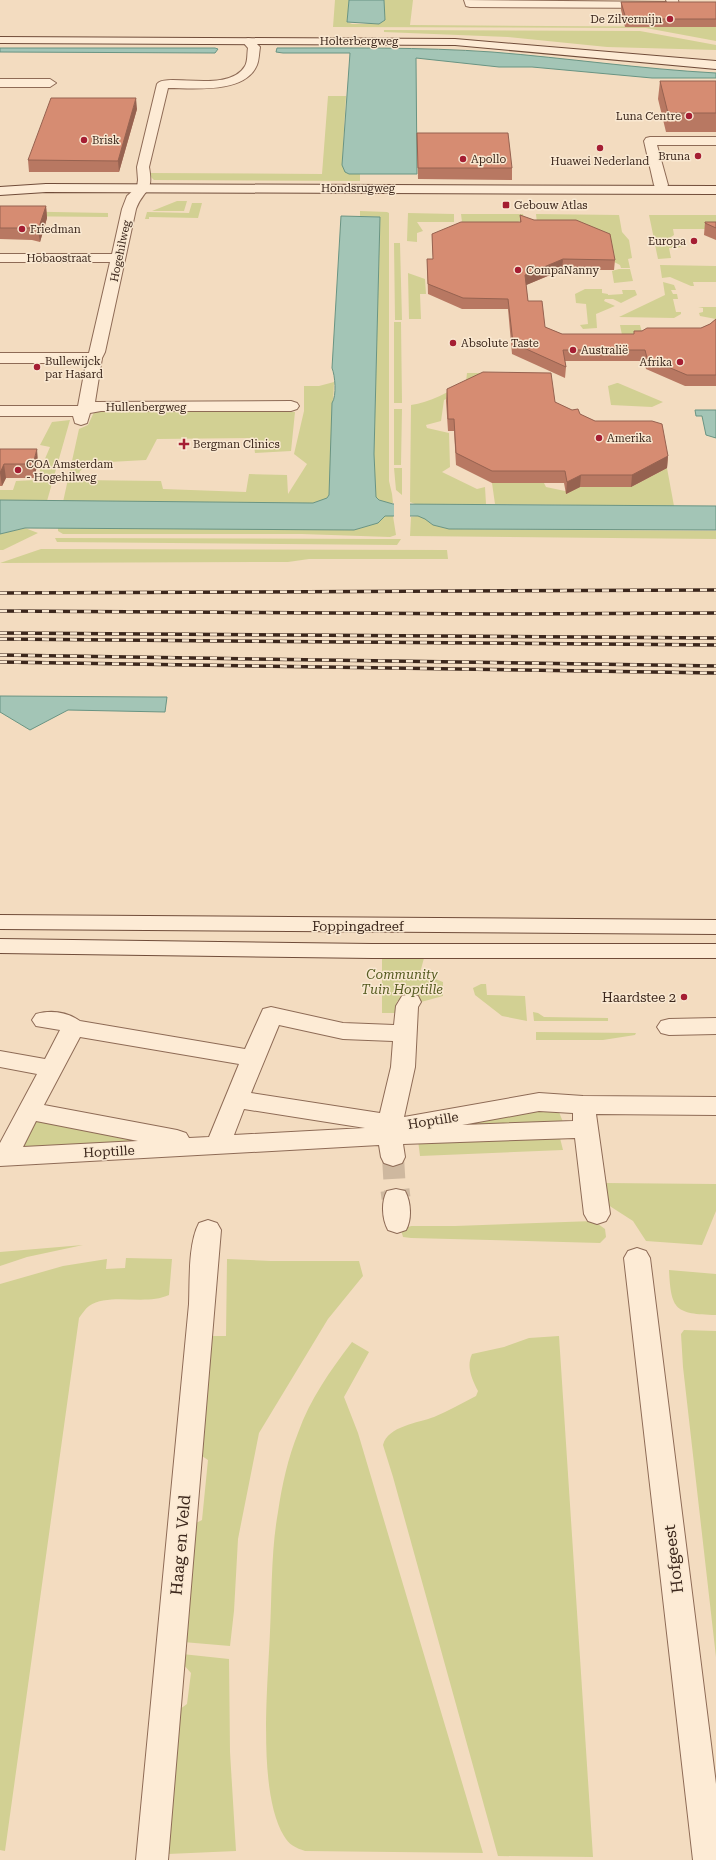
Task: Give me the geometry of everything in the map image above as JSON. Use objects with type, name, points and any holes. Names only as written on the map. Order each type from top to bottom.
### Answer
[{"type":"street","points":[[470,0],[470,4],[605,2],[673,5],[672,0]]},
{"type":"street","name":"Holterbergweg","points":[[0,33],[461,42],[716,65]]},
{"type":"street","name":"Holterbergweg","points":[[0,40],[437,35],[484,37],[612,49],[700,52]]},
{"type":"street","name":"Hogehilweg","points":[[83,414],[94,358],[97,352],[118,258],[140,188],[151,132],[164,84],[221,84],[236,81],[243,75],[239,69],[242,52],[240,47],[250,38]]},
{"type":"street","points":[[0,83],[50,84]]},
{"type":"street","points":[[661,185],[650,141],[716,142]]},
{"type":"street","name":"Hondsrugweg","points":[[0,191],[46,188],[716,190]]},
{"type":"street","name":"Hondsrugweg","points":[[0,197],[140,188],[716,200]]},
{"type":"street","name":"Hobaostraat","points":[[0,258],[118,258]]},
{"type":"street","points":[[0,358],[94,358]]},
{"type":"street","name":"Hullenbergweg","points":[[0,411],[75,412],[83,414],[101,406],[292,406]]},
{"type":"street","name":"Foppingadreef","points":[[0,922],[372,926],[716,927]]},
{"type":"street","name":"Foppingadreef","points":[[0,946],[372,951],[716,951]]},
{"type":"street","points":[[410,1002],[407,1006],[403,1067],[391,1139],[586,1129]]},
{"type":"street","points":[[215,1146],[270,1015],[343,1031],[405,1034]]},
{"type":"street","points":[[44,1020],[64,1021],[73,1028],[253,1058]]},
{"type":"street","points":[[669,1027],[716,1026]]},
{"type":"street","name":"Hoptille","points":[[2,1157],[29,1112],[73,1028]]},
{"type":"street","points":[[0,1059],[52,1068]]},
{"type":"street","name":"Hoptille","points":[[236,1099],[391,1139]]},
{"type":"street","name":"Hoptille","points":[[2,1157],[391,1139],[405,1126],[539,1102],[716,1106]]},
{"type":"street","points":[[583,1104],[597,1214]]},
{"type":"street","name":"Hoptille","points":[[29,1112],[215,1146]]},
{"type":"street","points":[[396,1198],[397,1223]]},
{"type":"street","name":"Haag en Veld","points":[[152,1860],[207,1240]]},
{"type":"street","name":"Hofgeest","points":[[637,1258],[709,1860]]},
{"type":"green space","points":[[335,0],[349,0],[347,22],[352,24],[379,24],[385,20],[384,0],[413,0],[410,25],[716,27],[716,41],[646,28],[333,27]]},
{"type":"green space","points":[[384,30],[640,31],[716,45],[716,50],[607,47],[508,37],[384,32]]},
{"type":"green space","points":[[328,96],[346,96],[342,165],[349,174],[360,174],[360,181],[154,180],[148,174],[322,174]]},
{"type":"green space","points":[[177,201],[187,201],[184,211],[152,211]]},
{"type":"green space","points":[[192,203],[202,203],[198,218],[149,217],[149,219],[145,219],[147,212],[189,213]]},
{"type":"green space","points":[[0,211],[108,213],[108,217],[0,216]]},
{"type":"green space","points":[[360,211],[389,213],[389,481],[393,503],[384,502],[376,497],[374,454],[380,217],[360,216]]},
{"type":"green space","points":[[408,213],[454,214],[454,222],[417,222],[423,231],[417,233],[417,242],[407,241]]},
{"type":"green space","points":[[461,214],[523,214],[524,219],[518,222],[462,222]]},
{"type":"green space","points":[[536,214],[619,215],[622,232],[629,240],[632,258],[628,259],[630,268],[621,268],[620,265],[537,223]]},
{"type":"green space","points":[[649,215],[716,215],[716,229],[673,229],[674,235],[668,239],[654,239]]},
{"type":"green space","points":[[654,240],[665,240],[671,244],[684,247],[669,248],[671,258],[658,259]]},
{"type":"green space","points":[[394,243],[400,243],[402,320],[395,320]]},
{"type":"green space","points":[[660,265],[716,266],[716,282],[693,282],[694,286],[691,286],[670,277],[662,278]]},
{"type":"green space","points":[[619,269],[630,269],[633,281],[614,283],[612,271]]},
{"type":"green space","points":[[408,273],[425,279],[426,294],[420,294],[421,319],[409,319]]},
{"type":"green space","points":[[663,282],[674,285],[676,290],[671,290],[673,294],[677,294],[678,299],[673,299],[676,312],[681,312],[681,314],[674,318],[619,317],[665,295]]},
{"type":"green space","points":[[585,289],[602,289],[602,293],[608,295],[623,294],[622,290],[635,290],[637,295],[621,303],[613,299],[605,299],[604,301],[615,306],[596,314],[597,328],[583,329],[580,325],[588,324],[586,304],[576,303],[575,294]]},
{"type":"green space","points":[[698,307],[716,307],[716,319],[700,316],[699,313],[703,312],[703,308]]},
{"type":"green space","points":[[394,322],[401,322],[402,403],[394,403]]},
{"type":"green space","points":[[620,325],[640,325],[643,336],[622,335]]},
{"type":"green space","points":[[467,373],[481,373],[481,383],[444,400],[441,421],[426,425],[427,428],[449,433],[450,467],[442,472],[477,489],[485,487],[486,504],[415,504],[410,502],[411,405],[432,399],[466,382]]},
{"type":"green space","points":[[334,382],[329,495],[322,501],[313,503],[63,502],[79,429],[88,425],[95,410],[295,412],[291,451],[255,453],[253,438],[157,439],[146,460],[91,463],[80,471],[78,480],[161,481],[163,489],[246,492],[249,474],[287,475],[288,494],[307,464],[294,454],[304,411],[304,386],[319,386]]},
{"type":"green space","points":[[618,383],[663,402],[652,407],[611,405],[608,386]]},
{"type":"green space","points":[[394,409],[402,409],[401,465],[394,465]]},
{"type":"green space","points":[[70,420],[47,501],[0,500],[0,490],[13,490],[16,481],[36,480],[50,447],[40,445],[52,422]]},
{"type":"green space","points":[[394,468],[402,468],[402,495],[396,490]]},
{"type":"green space","points":[[667,468],[674,506],[495,504],[492,483],[544,483],[546,487],[565,491],[579,487],[631,487]]},
{"type":"green space","points":[[385,516],[393,516],[396,535],[390,537],[302,534],[63,534],[58,531],[58,528],[354,530],[378,523]]},
{"type":"green space","points":[[418,516],[425,518],[433,525],[449,529],[716,531],[716,539],[410,536],[411,517]]},
{"type":"green space","points":[[25,528],[38,533],[3,550],[0,550],[0,534]]},
{"type":"green space","points":[[55,538],[401,539],[397,545],[57,542]]},
{"type":"green space","points":[[41,549],[447,550],[448,559],[309,559],[288,562],[0,563]]},
{"type":"green space","name":"Community Tuin Hoptille","points":[[382,958],[424,958],[420,973],[443,982],[443,996],[421,1002],[397,1001],[395,1013],[382,1013]]},
{"type":"green space","points":[[481,984],[486,984],[487,995],[525,996],[527,1021],[502,1016],[475,995],[473,988]]},
{"type":"green space","points":[[533,1012],[544,1017],[608,1018],[608,1021],[534,1021]]},
{"type":"green space","points":[[536,1032],[636,1033],[635,1035],[603,1040],[536,1040]]},
{"type":"green space","points":[[557,1107],[563,1122],[445,1131],[440,1124]]},
{"type":"green space","points":[[36,1116],[167,1143],[18,1150]]},
{"type":"green space","points":[[559,1134],[563,1150],[420,1156],[418,1140]]},
{"type":"green space","points":[[605,1183],[716,1184],[716,1211],[702,1245],[646,1241],[633,1221],[605,1203]]},
{"type":"green space","points":[[594,1221],[605,1229],[606,1237],[600,1243],[411,1238],[403,1237],[401,1230],[411,1226],[455,1226]]},
{"type":"green space","points":[[83,1245],[27,1257],[0,1266],[0,1252]]},
{"type":"green space","points":[[126,1258],[172,1259],[169,1295],[160,1298],[117,1299],[97,1302],[89,1306],[79,1318],[5,1851],[0,1850],[0,1284],[63,1266],[107,1259],[106,1269],[125,1268]]},
{"type":"green space","points":[[227,1259],[271,1261],[359,1261],[363,1276],[328,1319],[259,1433],[238,1539],[234,1611],[230,1646],[183,1642],[194,1524],[202,1520],[208,1460],[199,1454],[207,1336],[226,1336]]},
{"type":"green space","points":[[669,1270],[716,1274],[716,1315],[692,1313],[684,1311],[678,1307],[671,1294]]},
{"type":"green space","points":[[684,1330],[716,1331],[716,1657],[683,1367],[681,1334]]},
{"type":"green space","points":[[559,1336],[593,1857],[498,1856],[383,1445],[391,1433],[397,1429],[434,1417],[476,1396],[478,1391],[470,1368],[470,1359],[472,1354],[504,1347],[529,1338]]},
{"type":"green space","points":[[352,1342],[369,1352],[344,1397],[358,1433],[483,1853],[305,1851],[288,1842],[276,1817],[270,1793],[267,1766],[266,1708],[273,1557],[283,1482],[294,1442],[308,1409],[321,1386]]},
{"type":"green space","points":[[182,1654],[229,1659],[230,1752],[236,1851],[168,1854],[180,1709],[187,1704],[191,1673],[182,1663]]},
{"type":"shaded area","points":[[349,0],[384,0],[385,20],[379,24],[347,22]]},
{"type":"shaded area","points":[[0,48],[218,49],[215,53],[0,52]]},
{"type":"shaded area","points":[[277,48],[465,50],[716,73],[716,78],[652,78],[532,67],[499,67],[416,58],[417,174],[349,174],[345,172],[342,165],[350,53],[283,53],[276,52]]},
{"type":"shaded area","points":[[341,216],[380,217],[374,454],[376,497],[379,500],[393,504],[716,506],[716,530],[449,529],[433,525],[418,516],[385,516],[378,523],[354,530],[25,528],[0,534],[0,500],[313,503],[327,498],[329,495],[332,403],[335,396],[335,380],[332,368]]},
{"type":"shaded area","points":[[695,410],[716,410],[716,438],[706,435],[702,416],[696,416]]},
{"type":"shaded area","points":[[0,696],[167,697],[165,712],[68,710],[30,730],[0,712]]},
{"type":"pier","points":[[394,502],[410,502],[410,518],[394,518]]},
{"type":"building","points":[[621,2],[716,2],[716,19],[626,19]]},
{"type":"building","points":[[660,81],[716,81],[716,113],[668,113]]},
{"type":"building","name":"Brisk","points":[[51,98],[136,98],[118,161],[28,160]]},
{"type":"building","name":"Apollo","points":[[417,133],[508,133],[512,168],[418,168]]},
{"type":"building","points":[[0,206],[46,206],[38,230],[31,228],[0,228]]},
{"type":"building","points":[[520,215],[534,220],[576,220],[610,234],[615,260],[563,259],[525,275],[528,301],[542,301],[545,327],[562,334],[634,334],[634,331],[642,331],[647,328],[701,328],[710,324],[716,319],[716,375],[687,375],[647,358],[645,350],[563,350],[566,367],[513,343],[508,299],[463,298],[428,284],[427,259],[433,259],[432,234],[461,222],[521,222]]},
{"type":"building","points":[[716,222],[716,228],[705,223]]},
{"type":"building","name":"Amerika","points":[[483,372],[551,373],[555,402],[572,410],[578,409],[580,414],[595,421],[652,421],[662,424],[668,456],[632,475],[581,475],[567,482],[565,471],[492,471],[456,453],[454,419],[448,419],[447,389]]},
{"type":"building","points":[[0,449],[37,449],[33,464],[4,464],[0,473]]},
{"type":"tunnel","points":[[393,1157],[395,1191]]},
{"type":"tunnel","points":[[395,1190],[396,1198]]},
{"type":"railway","points":[[0,593],[716,590]]},
{"type":"railway","points":[[0,611],[492,614],[716,613]]},
{"type":"railway","points":[[0,633],[716,638]]},
{"type":"railway","points":[[0,639],[716,645]]},
{"type":"railway","points":[[0,655],[716,666]]},
{"type":"railway","points":[[0,662],[716,673]]},
{"type":"place","name":"De Zilvermijn","points":[[670,19]]},
{"type":"place","name":"Luna Centre","points":[[689,116]]},
{"type":"place","name":"Brisk","points":[[84,140]]},
{"type":"place","name":"Huawei Nederland","points":[[600,148]]},
{"type":"place","name":"Bruna","points":[[698,156]]},
{"type":"place","name":"Apollo","points":[[463,159]]},
{"type":"place","name":"Gebouw Atlas","points":[[506,205]]},
{"type":"place","name":"Friedman","points":[[22,229]]},
{"type":"place","name":"Europa","points":[[694,241]]},
{"type":"place","name":"CompaNanny","points":[[518,270]]},
{"type":"place","name":"Absolute Taste","points":[[453,343]]},
{"type":"place","name":"Australië","points":[[573,350]]},
{"type":"place","name":"Afrika","points":[[680,362]]},
{"type":"place","name":"Bullewijck par Hasard","points":[[37,367]]},
{"type":"place","name":"Amerika","points":[[599,438]]},
{"type":"place","name":"Bergman Clinics","points":[[184,444]]},
{"type":"place","name":"COA Amsterdam - Hogehilweg","points":[[18,470]]},
{"type":"place","name":"Haardstee 2","points":[[684,997]]}]
